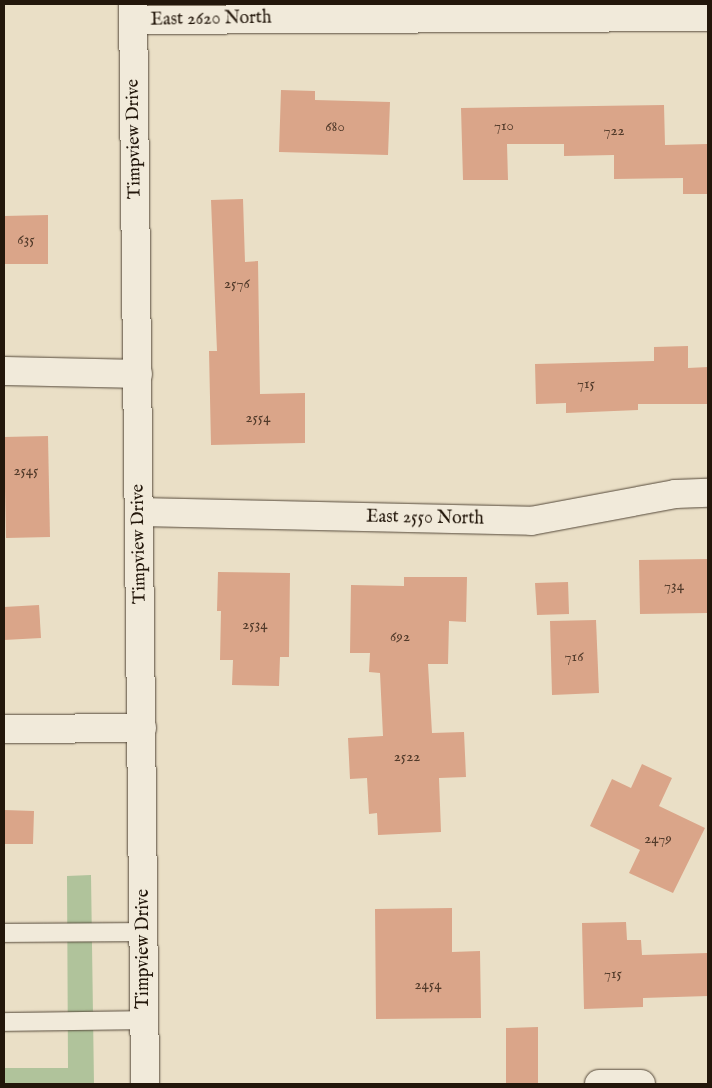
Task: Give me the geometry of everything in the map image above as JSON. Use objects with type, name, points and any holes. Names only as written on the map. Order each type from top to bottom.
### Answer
[{"type":"street","name":"East 2620 North","points":[[133,12],[527,10],[708,17]]},
{"type":"street","name":"Timpview Drive","points":[[133,12],[145,1084]]},
{"type":"street","points":[[4,371],[138,374]]},
{"type":"street","name":"East 2550 North","points":[[140,512],[531,521],[675,494],[708,493]]},
{"type":"street","points":[[4,728],[142,728]]},
{"type":"street","points":[[599,1084],[641,1084]]},
{"type":"lane","points":[[4,933],[144,932]]},
{"type":"lane","points":[[4,1022],[144,1020]]},
{"type":"green space","points":[[91,875],[94,1084],[4,1084],[4,1068],[68,1068],[67,876]]},
{"type":"building","points":[[281,90],[315,91],[315,100],[390,102],[388,155],[279,152]]},
{"type":"building","points":[[664,105],[665,145],[708,144],[708,194],[683,194],[683,178],[614,179],[614,155],[564,156],[564,144],[507,144],[508,180],[463,180],[461,108]]},
{"type":"building","points":[[243,199],[245,262],[258,261],[260,394],[305,393],[305,443],[211,445],[209,351],[217,351],[211,200]]},
{"type":"building","points":[[48,215],[48,264],[4,264],[4,216]]},
{"type":"building","points":[[688,346],[688,368],[708,367],[708,404],[638,404],[638,410],[566,413],[566,403],[536,404],[535,364],[654,361],[654,347]]},
{"type":"building","points":[[48,436],[50,537],[6,538],[4,437]]},
{"type":"building","points":[[708,559],[708,613],[640,614],[639,560]]},
{"type":"building","points":[[218,572],[290,573],[289,657],[280,657],[279,686],[232,685],[233,660],[220,660],[221,611],[217,611]]},
{"type":"building","points":[[404,577],[467,577],[466,622],[449,621],[448,664],[428,664],[432,733],[464,732],[466,777],[439,778],[441,832],[378,835],[377,813],[369,814],[367,778],[350,779],[348,738],[383,736],[380,673],[369,672],[370,653],[350,653],[351,585],[404,586]]},
{"type":"building","points":[[568,582],[569,614],[537,615],[535,583]]},
{"type":"building","points":[[39,605],[41,638],[4,640],[4,607]]},
{"type":"building","points":[[596,620],[599,693],[552,695],[550,621]]},
{"type":"building","points":[[642,764],[672,778],[659,806],[705,828],[673,893],[629,873],[640,850],[590,826],[612,779],[631,788]]},
{"type":"building","points":[[4,810],[34,811],[33,844],[4,844]]},
{"type":"building","points":[[452,908],[452,952],[480,951],[481,1018],[376,1019],[375,909]]},
{"type":"building","points":[[626,922],[627,940],[641,940],[642,955],[708,953],[708,996],[643,998],[643,1007],[584,1009],[582,923]]},
{"type":"building","points":[[538,1027],[538,1084],[506,1084],[506,1028]]}]
